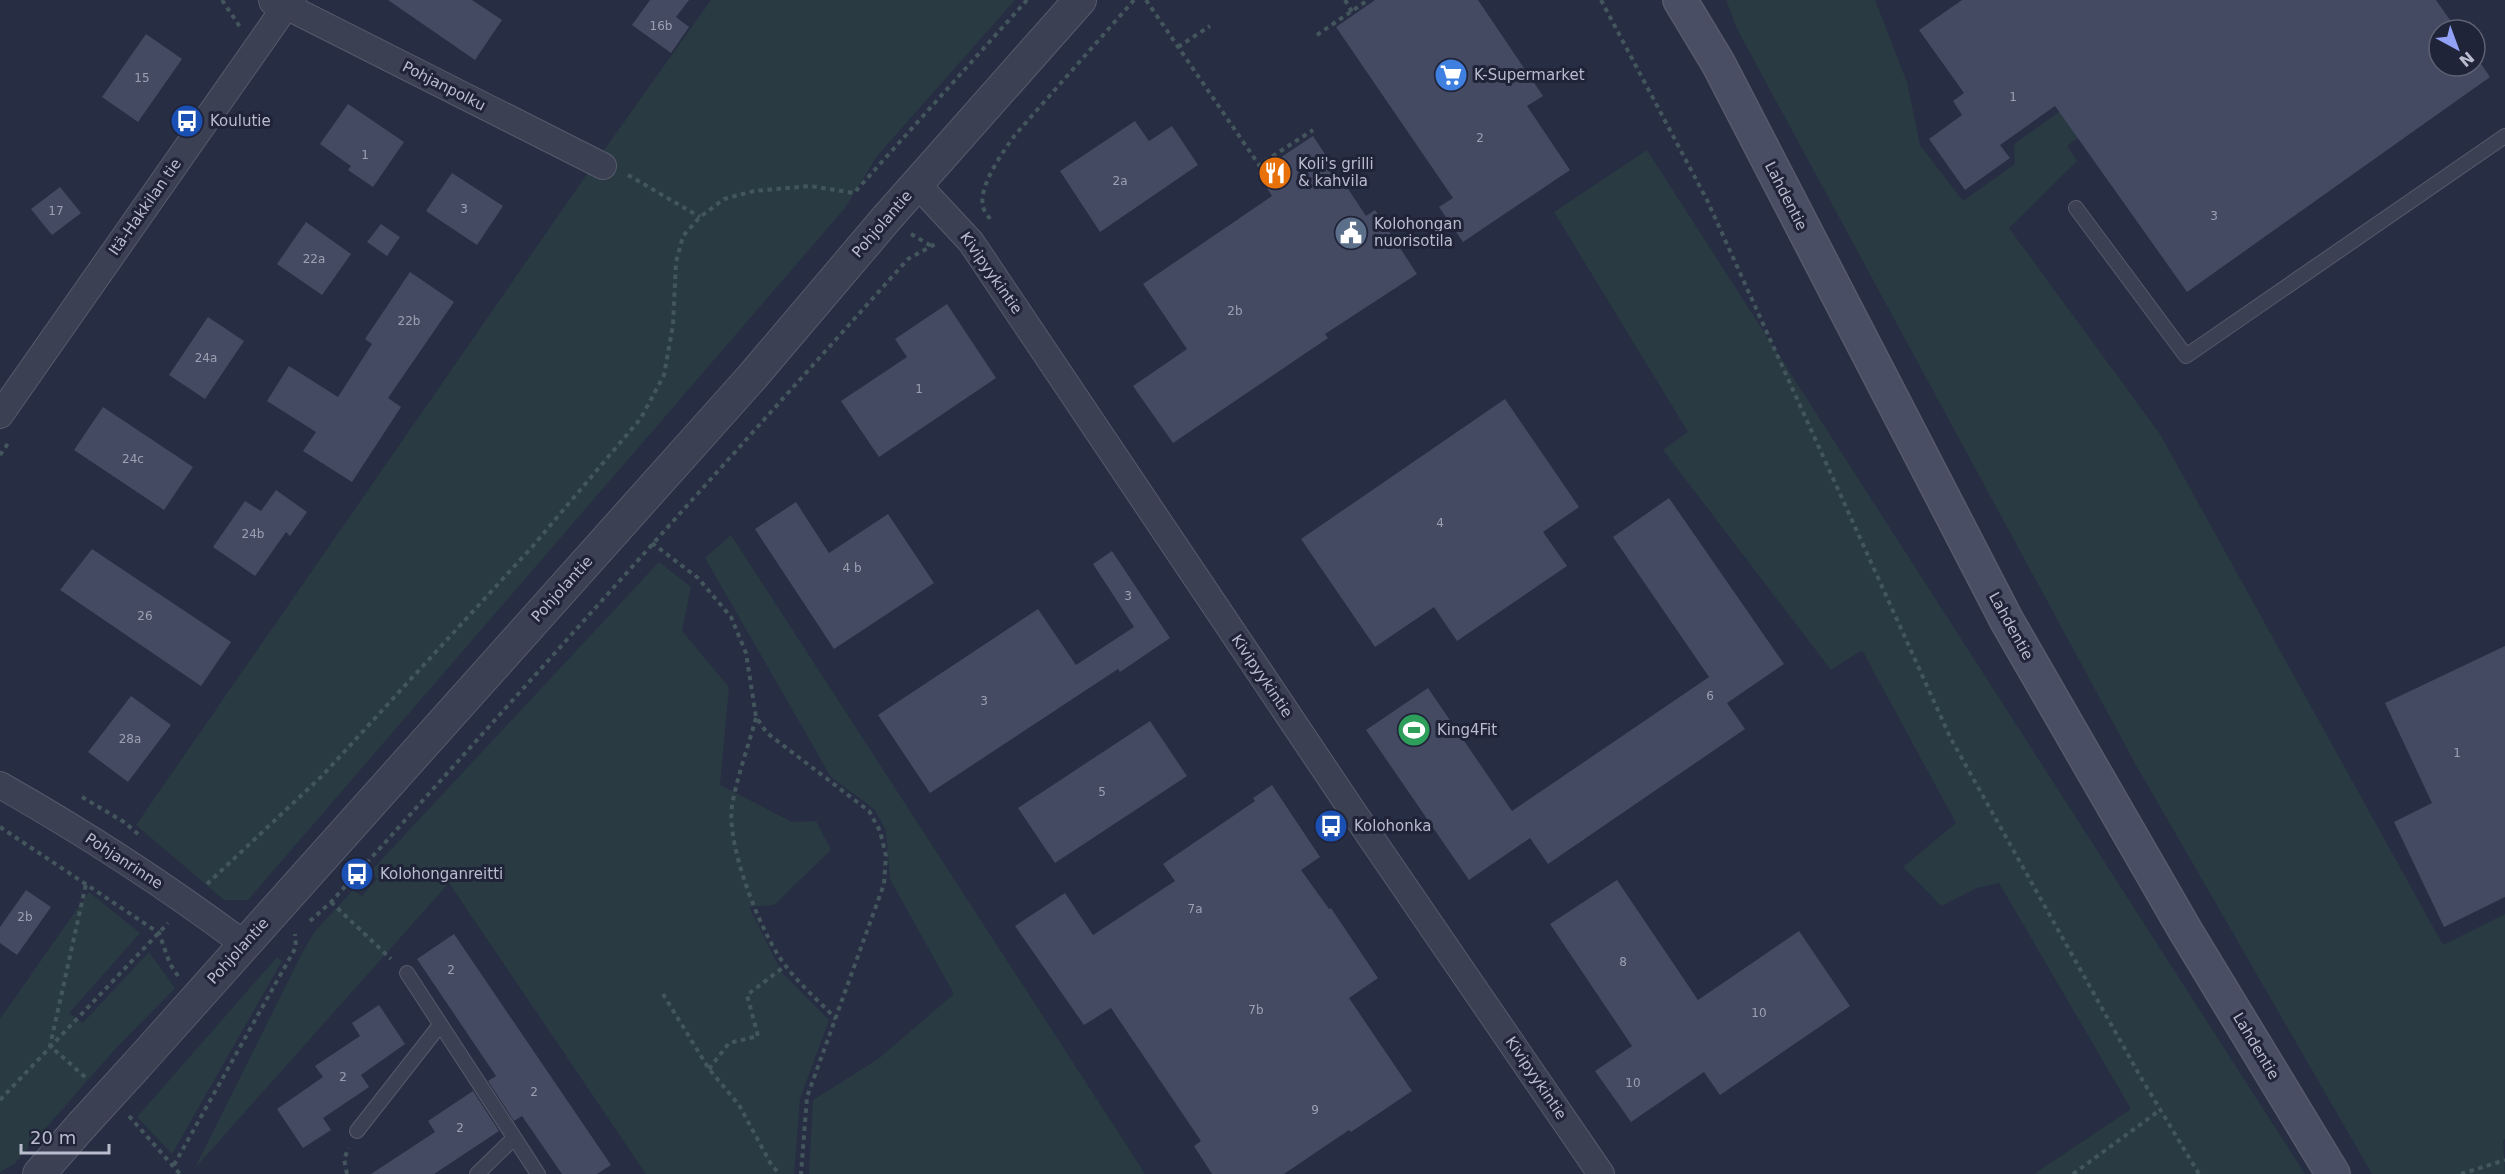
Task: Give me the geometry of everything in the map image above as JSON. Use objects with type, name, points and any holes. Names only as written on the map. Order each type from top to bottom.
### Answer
[{"type":"main road","name":"Lahdentie","points":[[1680,0],[1718,63],[2007,621],[2185,930],[2333,1174]]},
{"type":"main road","name":"Lahdentie","points":[[1694,0],[1718,63]]},
{"type":"street","name":"Pohjolantie","points":[[39,1174],[744,386],[916,184],[1080,0]]},
{"type":"street","name":"Pohjanpolku","points":[[284,2],[603,166]]},
{"type":"street","name":"Itä-Hakkilan tie","points":[[0,415],[284,2]]},
{"type":"street","name":"Kivipyykintie","points":[[916,184],[971,242],[1339,791],[1601,1174]]},
{"type":"street","name":"Pohjanrinne","points":[[0,785],[62,820],[188,903],[244,944]]},
{"type":"lane","points":[[2076,208],[2186,356],[2505,136]]},
{"type":"lane","points":[[407,973],[538,1174]]},
{"type":"lane","points":[[357,1131],[440,1024]]},
{"type":"lane","points":[[477,1174],[514,1138]]},
{"type":"path","points":[[222,0],[235,16],[242,31]]},
{"type":"path","points":[[202,889],[322,776],[532,547],[641,418],[664,375],[673,325],[676,262],[683,236],[700,217],[724,199],[754,191],[810,186],[854,193],[1027,0]]},
{"type":"path","points":[[983,208],[984,188],[998,159],[1015,135],[1134,0]]},
{"type":"path","points":[[1146,0],[1259,165],[1313,129]]},
{"type":"path","points":[[1345,0],[1352,13]]},
{"type":"path","points":[[1317,35],[1368,0]]},
{"type":"path","points":[[1601,0],[1707,200],[1951,739],[2160,1110],[2199,1174]]},
{"type":"path","points":[[1178,47],[1210,26]]},
{"type":"path","points":[[603,166],[620,170],[700,217]]},
{"type":"path","points":[[286,941],[331,902],[908,259],[933,247]]},
{"type":"path","points":[[652,543],[698,578],[731,617],[746,653],[756,717],[732,807],[732,838],[752,898],[774,948],[785,966],[836,1019]]},
{"type":"path","points":[[756,717],[767,733],[869,811],[880,831],[886,856],[884,884],[807,1097],[801,1174]]},
{"type":"path","points":[[0,827],[159,933],[170,964],[183,982]]},
{"type":"path","points":[[50,1046],[86,884]]},
{"type":"path","points":[[331,902],[407,973]]},
{"type":"path","points":[[0,1100],[159,933]]},
{"type":"path","points":[[180,1174],[174,1165],[296,947],[295,934]]},
{"type":"path","points":[[709,1069],[729,1043],[758,1035],[747,995],[785,966]]},
{"type":"path","points":[[663,994],[709,1069],[739,1105],[772,1166],[780,1174]]},
{"type":"path","points":[[2073,1174],[2160,1110]]},
{"type":"path","points":[[2461,1174],[2505,1160]]},
{"type":"shaded area","points":[[711,0],[1015,0],[877,156],[845,208],[248,900],[224,900],[136,825],[587,174]]},
{"type":"shaded area","points":[[1726,0],[1875,0],[1907,82],[1920,145],[1963,201],[2015,164],[2014,144],[2216,0],[2270,0],[2067,146],[2077,161],[2009,228],[2160,434],[2443,945],[2505,914],[2505,1139],[2503,1140],[2505,1174],[2372,1174],[2136,765],[1736,27]]},
{"type":"shaded area","points":[[1647,150],[2305,1174],[2034,1174],[2131,1109],[1999,883],[1977,888],[1941,906],[1903,867],[1956,823],[1862,650],[1831,670],[1663,450],[1688,432],[1554,212]]},
{"type":"shaded area","points":[[731,535],[1145,1174],[809,1174],[813,1100],[878,1059],[954,994],[890,879],[886,830],[874,809],[831,777],[705,558]]},
{"type":"shaded area","points":[[659,562],[691,587],[682,631],[729,687],[720,785],[792,822],[816,821],[831,850],[774,905],[749,907],[782,973],[829,1020],[800,1099],[794,1174],[646,1174],[449,883],[195,1168],[315,931],[353,890],[362,896],[377,879],[371,871]]},
{"type":"shaded area","points":[[89,892],[140,933],[69,1013],[83,1023],[149,952],[175,988],[116,1048],[14,1164],[0,1172],[0,1019]]},
{"type":"shaded area","points":[[277,957],[282,961],[172,1154],[137,1117]]},
{"type":"building","points":[[388,0],[472,0],[502,20],[475,60]]},
{"type":"building","points":[[650,0],[689,0],[676,17],[689,27],[671,53],[632,25]]},
{"type":"building","points":[[1375,0],[1478,0],[1543,96],[1527,106],[1570,170],[1463,242],[1439,207],[1453,198],[1336,27]]},
{"type":"building","points":[[1962,0],[2436,0],[2449,18],[2427,18],[2427,78],[2487,78],[2487,73],[2490,77],[2187,292],[2055,106],[2000,145],[2010,158],[1965,190],[1929,139],[1962,115],[1953,101],[1964,93],[1919,30]]},
{"type":"building","points":[[146,34],[182,59],[138,122],[102,97]]},
{"type":"building","points":[[348,104],[404,142],[373,187],[348,170],[351,166],[320,144]]},
{"type":"building","points":[[1135,121],[1149,141],[1172,126],[1198,165],[1100,232],[1060,171]]},
{"type":"building","points":[[1313,136],[1366,216],[1375,210],[1417,274],[1325,334],[1328,338],[1173,443],[1133,386],[1187,349],[1143,284],[1272,196],[1257,173]]},
{"type":"building","points":[[452,173],[503,206],[477,245],[426,211]]},
{"type":"building","points":[[60,187],[81,213],[52,235],[31,209]]},
{"type":"building","points":[[306,222],[351,254],[322,295],[277,264]]},
{"type":"building","points":[[381,224],[400,237],[387,256],[367,242]]},
{"type":"building","points":[[410,272],[454,302],[388,398],[401,407],[352,482],[303,451],[316,432],[267,401],[289,366],[338,397],[372,344],[365,339]]},
{"type":"building","points":[[947,304],[996,378],[879,457],[841,401],[907,357],[895,339]]},
{"type":"building","points":[[208,317],[244,341],[205,399],[169,375]]},
{"type":"building","points":[[1505,399],[1579,507],[1543,532],[1567,566],[1457,641],[1434,607],[1375,647],[1301,539]]},
{"type":"building","points":[[103,407],[193,467],[164,510],[74,450]]},
{"type":"building","points":[[276,490],[307,512],[290,536],[286,532],[255,576],[213,547],[245,501],[261,511]]},
{"type":"building","points":[[1669,498],[1784,664],[1727,703],[1745,729],[1548,864],[1530,838],[1469,880],[1366,730],[1428,688],[1512,811],[1709,677],[1613,537]]},
{"type":"building","points":[[796,502],[829,553],[888,514],[934,583],[834,649],[755,529]]},
{"type":"building","points":[[92,549],[231,642],[201,686],[60,590]]},
{"type":"building","points":[[1112,551],[1170,638],[1120,672],[1118,669],[930,793],[878,715],[1038,609],[1076,665],[1134,627],[1093,564]]},
{"type":"building","points":[[2505,646],[2505,897],[2444,927],[2394,822],[2432,803],[2385,703]]},
{"type":"building","points":[[131,696],[171,725],[128,782],[88,752]]},
{"type":"building","points":[[1150,721],[1187,776],[1055,863],[1018,808]]},
{"type":"building","points":[[1272,785],[1320,857],[1301,870],[1329,909],[1331,908],[1378,978],[1349,998],[1412,1091],[1284,1174],[1212,1174],[1194,1146],[1201,1141],[1111,1008],[1084,1025],[1015,926],[1065,893],[1093,935],[1175,881],[1163,864],[1255,801],[1253,798]]},
{"type":"building","points":[[1617,880],[1698,1000],[1799,931],[1850,1006],[1720,1095],[1704,1072],[1631,1122],[1595,1071],[1632,1046],[1550,924]]},
{"type":"building","points":[[26,890],[51,907],[17,955],[0,943],[0,927]]},
{"type":"building","points":[[454,934],[611,1165],[597,1174],[562,1174],[522,1116],[514,1121],[488,1081],[496,1076],[417,959]]},
{"type":"building","points":[[379,1005],[405,1044],[361,1075],[369,1087],[323,1118],[331,1130],[303,1148],[277,1109],[323,1077],[315,1066],[360,1036],[352,1023]]},
{"type":"building","points":[[473,1091],[499,1131],[434,1174],[371,1174],[435,1132],[428,1121]]},
{"type":"place","name":"K-Supermarket","points":[[1451,75]]},
{"type":"place","name":"Koulutie","points":[[187,121]]},
{"type":"place","name":"Koli's grilli & kahvila","points":[[1275,173]]},
{"type":"place","name":"Kolohongan nuorisotila","points":[[1351,233]]},
{"type":"place","name":"King4Fit","points":[[1414,730]]},
{"type":"place","name":"Kolohonka","points":[[1331,826]]},
{"type":"place","name":"Kolohonganreitti","points":[[357,874]]}]
